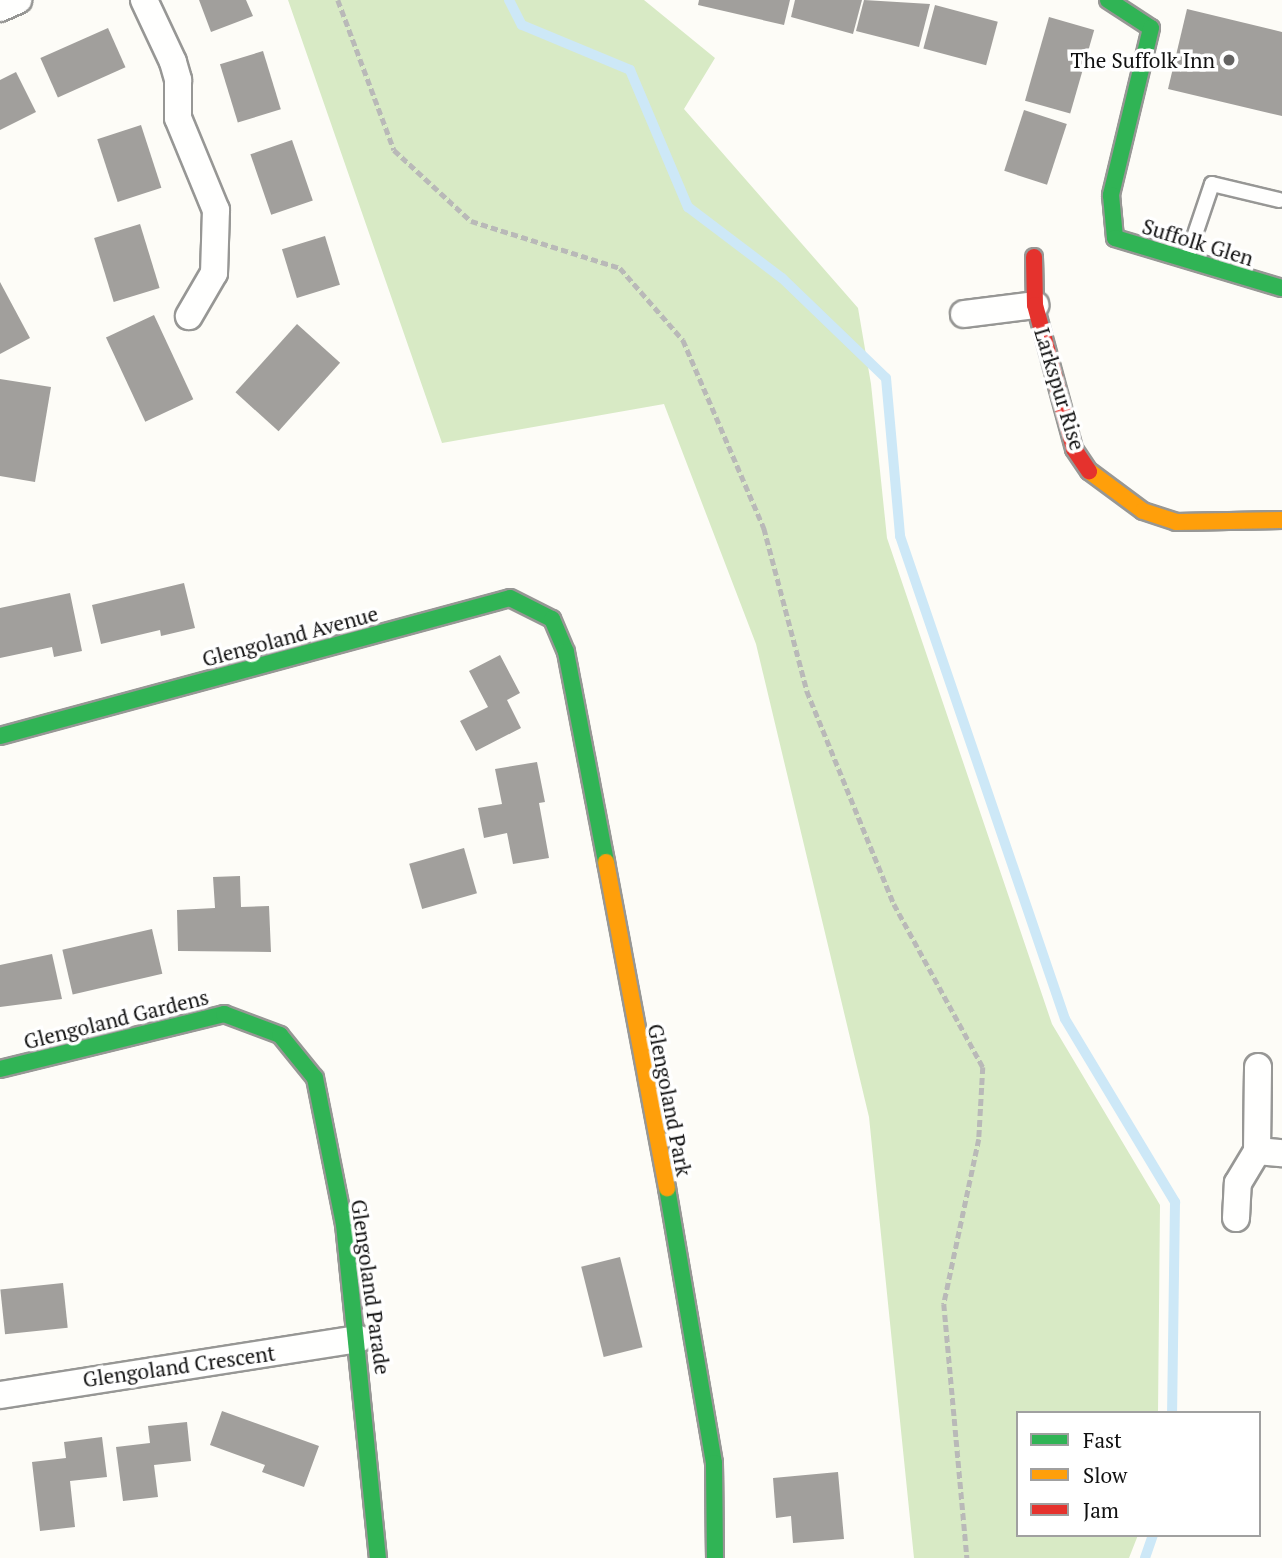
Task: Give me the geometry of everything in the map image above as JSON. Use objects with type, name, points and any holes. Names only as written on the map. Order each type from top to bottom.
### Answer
[{"type":"street","points":[[144,0],[173,62],[178,80],[178,118],[216,210],[214,273],[189,316]]},
{"type":"street","name":"Suffolk Glen","points":[[1108,0],[1150,28],[1111,195],[1115,239],[1186,263],[1282,288]]},
{"type":"street","name":"Larkspur Rise","points":[[1034,257],[1035,305],[1074,449],[1088,472],[1104,486],[1143,511],[1176,522],[1282,520]]},
{"type":"street","name":"Larkspur Rise","points":[[964,314],[1035,305]]},
{"type":"street","name":"Glengoland Avenue","points":[[0,736],[510,598],[552,619],[566,652]]},
{"type":"street","name":"Glengoland Park","points":[[566,652],[695,1337],[714,1463],[715,1558]]},
{"type":"street","name":"Glengoland Gardens","points":[[0,1069],[224,1014],[280,1035]]},
{"type":"street","name":"Glengoland Parade","points":[[280,1035],[315,1078],[344,1224],[359,1339],[378,1558]]},
{"type":"street","points":[[1236,1218],[1238,1182],[1269,1152],[1258,1067]]},
{"type":"street","name":"Glengoland Crescent","points":[[0,1395],[359,1339]]},
{"type":"lane","points":[[1186,263],[1212,184],[1279,200]]},
{"type":"path","points":[[338,0],[394,150],[471,221],[620,268],[683,340],[764,528],[807,691],[894,904],[983,1067],[979,1139],[944,1304],[967,1558]]},
{"type":"green space","points":[[288,0],[644,0],[715,58],[684,109],[858,308],[871,384],[887,538],[1052,1024],[1160,1205],[1158,1411],[1016,1411],[1016,1537],[1137,1537],[1129,1558],[914,1558],[869,1117],[756,644],[664,404],[442,443]]},
{"type":"building","points":[[199,0],[246,0],[253,16],[211,32]]},
{"type":"building","points":[[699,0],[790,0],[784,25],[698,5]]},
{"type":"building","points":[[795,0],[862,0],[853,34],[791,17]]},
{"type":"building","points":[[864,0],[930,4],[919,47],[856,31]]},
{"type":"building","points":[[935,5],[998,22],[986,65],[923,48]]},
{"type":"building","name":"The Suffolk Inn","points":[[1187,9],[1282,32],[1282,116],[1168,89]]},
{"type":"building","points":[[1049,17],[1094,30],[1070,114],[1025,101]]},
{"type":"building","points":[[108,28],[125,67],[58,97],[40,58]]},
{"type":"building","points":[[263,51],[281,109],[238,122],[220,64]]},
{"type":"building","points":[[16,72],[36,112],[0,130],[0,80]]},
{"type":"building","points":[[1024,110],[1067,124],[1047,185],[1004,171]]},
{"type":"building","points":[[141,125],[161,188],[118,202],[97,139]]},
{"type":"building","points":[[292,140],[313,201],[271,215],[250,154]]},
{"type":"building","points":[[140,224],[160,288],[114,302],[94,238]]},
{"type":"building","points":[[325,236],[340,285],[297,298],[282,249]]},
{"type":"building","points":[[0,282],[30,338],[0,354]]},
{"type":"building","points":[[154,315],[193,399],[145,422],[106,337]]},
{"type":"building","points":[[297,324],[340,363],[279,431],[235,392]]},
{"type":"building","points":[[0,379],[51,387],[35,482],[0,476]]},
{"type":"building","points":[[184,583],[195,628],[161,636],[160,630],[101,644],[92,605]]},
{"type":"building","points":[[70,593],[82,651],[54,657],[52,647],[0,658],[0,608]]},
{"type":"building","points":[[500,655],[520,693],[507,700],[521,728],[476,751],[460,721],[488,707],[469,671]]},
{"type":"building","points":[[537,762],[545,802],[539,803],[549,858],[513,864],[507,833],[484,838],[478,808],[502,804],[495,769]]},
{"type":"building","points":[[464,848],[477,893],[422,909],[409,864]]},
{"type":"building","points":[[240,876],[241,907],[269,906],[271,952],[178,951],[177,910],[215,908],[213,877]]},
{"type":"building","points":[[152,929],[162,974],[73,995],[62,950]]},
{"type":"building","points":[[52,954],[62,999],[0,1007],[0,965]]},
{"type":"building","points":[[620,1257],[642,1347],[604,1357],[581,1267]]},
{"type":"building","points":[[63,1283],[68,1328],[5,1334],[0,1290]]},
{"type":"building","points":[[222,1411],[319,1446],[304,1487],[262,1472],[265,1465],[210,1445]]},
{"type":"building","points":[[187,1422],[191,1461],[154,1465],[158,1497],[123,1501],[116,1447],[150,1443],[148,1426]]},
{"type":"building","points":[[102,1437],[107,1477],[70,1481],[75,1527],[40,1531],[32,1462],[66,1458],[64,1442]]},
{"type":"building","points":[[838,1472],[844,1539],[793,1543],[791,1516],[776,1518],[773,1478]]},
{"type":"waterway","points":[[509,0],[522,25],[630,70],[688,207],[782,278],[886,378],[900,536],[1065,1019],[1175,1202],[1172,1411]]},
{"type":"waterway","points":[[1145,1558],[1152,1537]]},
{"type":"traffic: fast","points":[[1108,0],[1151,28],[1111,195],[1115,238],[1282,288]]},
{"type":"traffic: fast","points":[[0,736],[510,598],[552,619],[566,652],[606,862]]},
{"type":"traffic: fast","points":[[0,1069],[224,1014],[280,1035],[315,1078],[344,1224],[378,1558]]},
{"type":"traffic: fast","points":[[667,1188],[714,1463],[715,1558]]},
{"type":"traffic: slow","points":[[1089,471],[1143,511],[1176,522],[1282,520]]},
{"type":"traffic: slow","points":[[606,862],[667,1188]]},
{"type":"traffic: jam","points":[[1034,257],[1035,305],[1074,449],[1089,471]]},
{"type":"place","name":"The Suffolk Inn","points":[[1229,60]]}]
